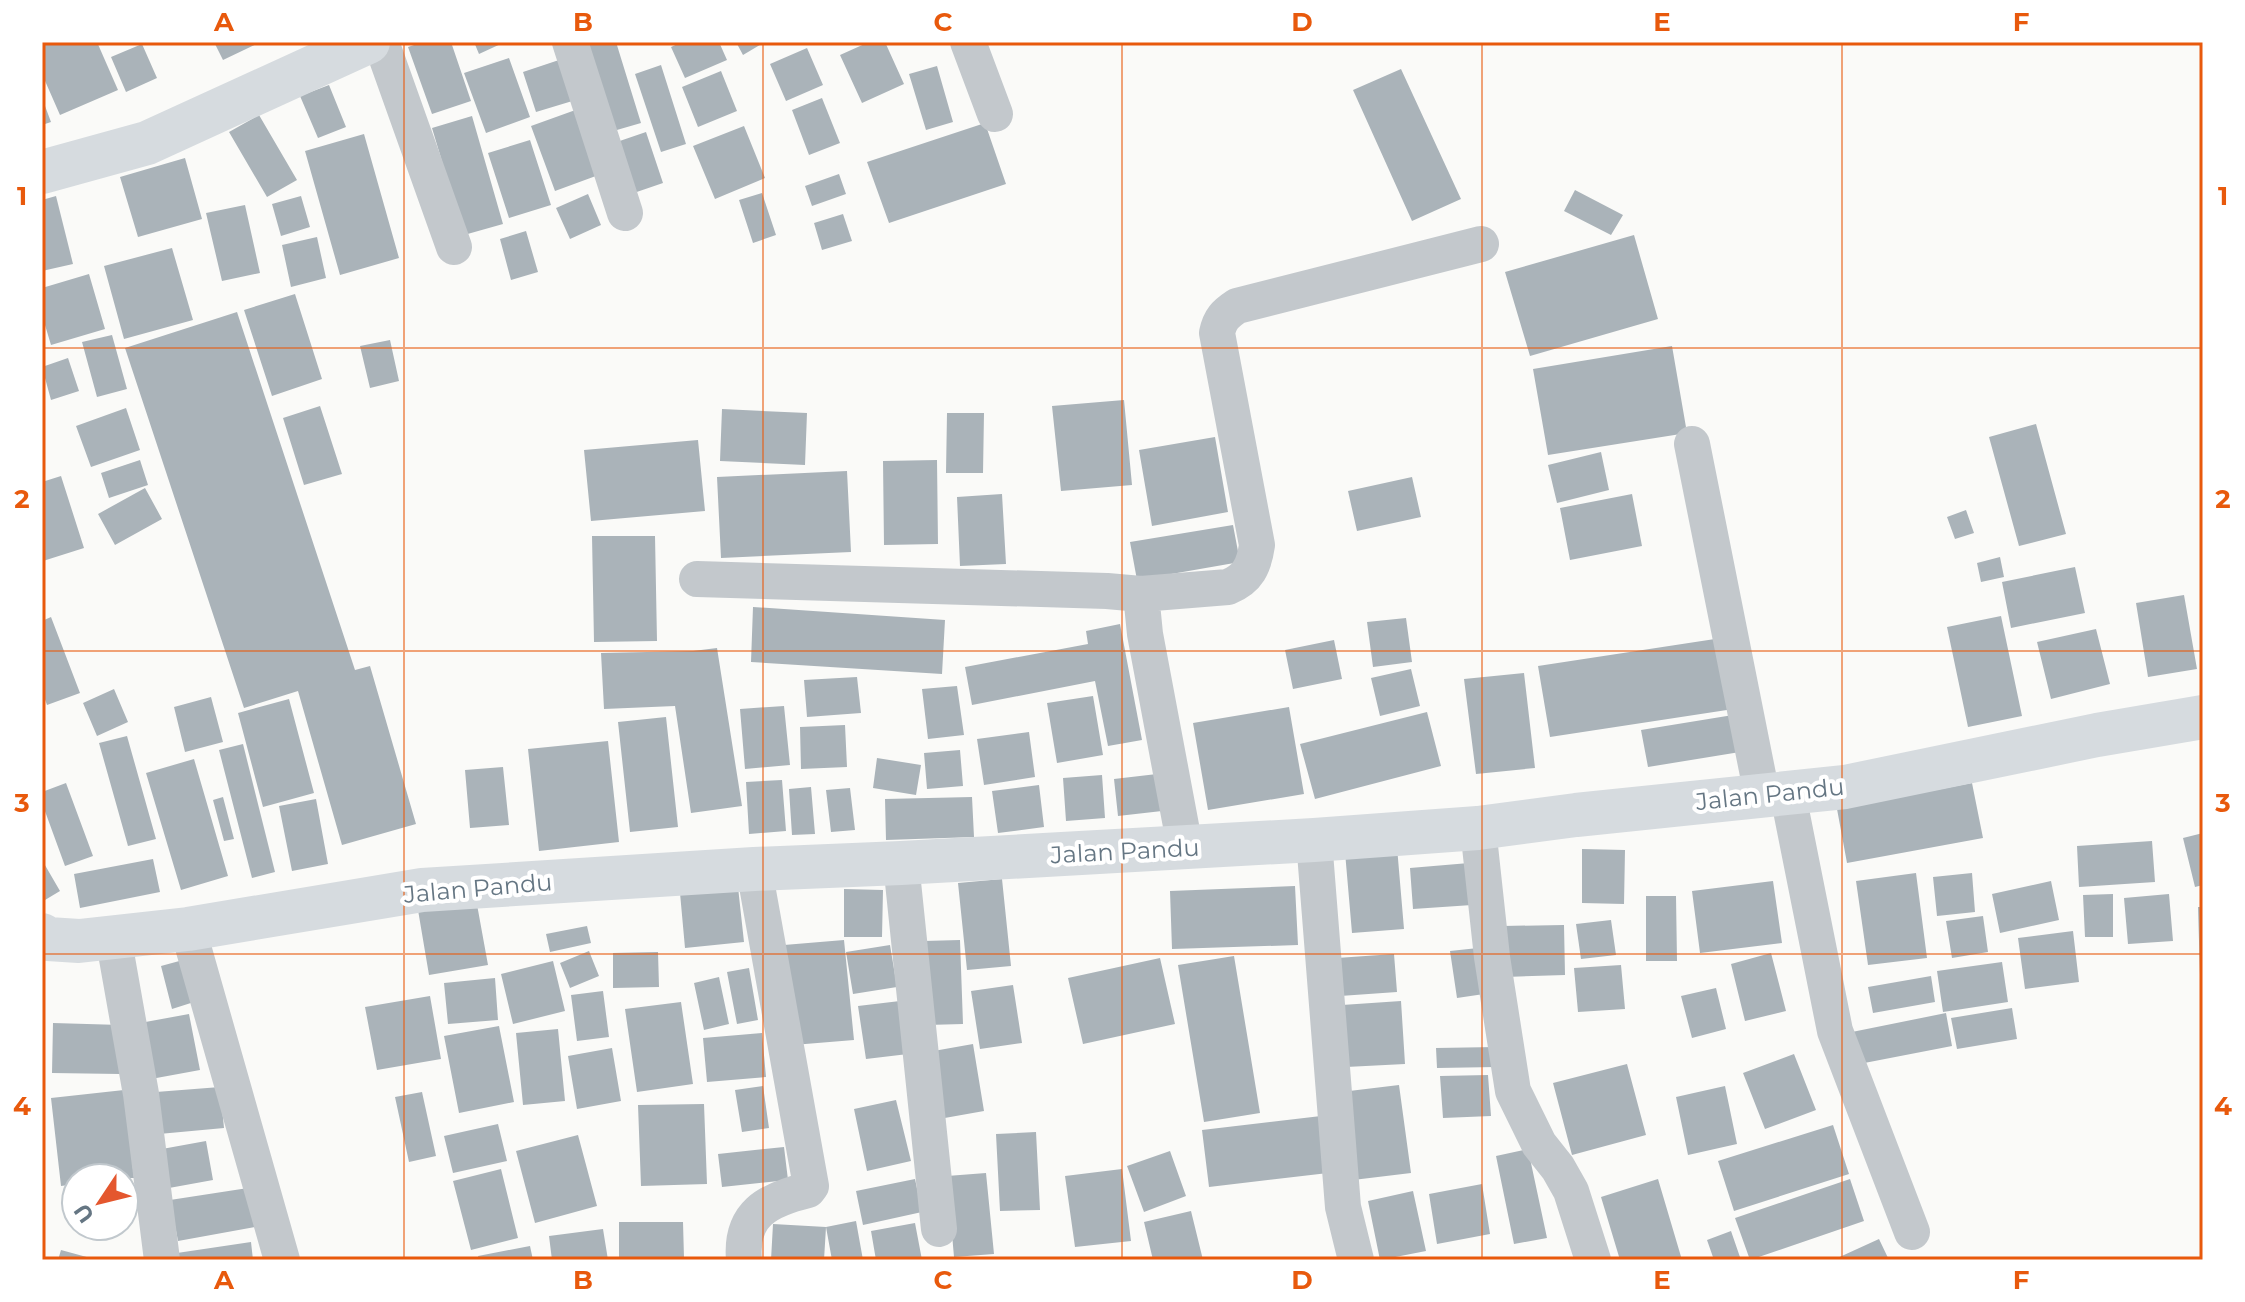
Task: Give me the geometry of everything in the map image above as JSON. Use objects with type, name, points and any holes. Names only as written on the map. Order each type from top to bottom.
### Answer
[{"type":"main road","points":[[42,172],[147,143],[368,42]]},
{"type":"main road","name":"Jalan Pandu","points":[[42,935],[48,939],[79,941],[188,929],[422,890],[1478,828],[1845,787],[2097,735],[2203,717]]},
{"type":"street","points":[[381,42],[454,247]]},
{"type":"street","points":[[570,42],[625,213]]},
{"type":"street","points":[[968,42],[995,114]]},
{"type":"street","points":[[697,579],[1141,594],[1228,587],[1239,583],[1249,573],[1257,545],[1217,333],[1219,322],[1237,306],[1481,244]]},
{"type":"street","points":[[1692,444],[1775,795],[1835,1031],[1912,1232]]},
{"type":"street","points":[[1141,594],[1145,634],[1185,847]]},
{"type":"street","points":[[1478,828],[1492,957],[1513,1091],[1539,1144],[1571,1191],[1593,1260]]},
{"type":"street","points":[[1314,840],[1343,1207],[1356,1260]]},
{"type":"street","points":[[901,863],[939,1229]]},
{"type":"street","points":[[744,1260],[745,1233],[756,1214],[811,1186],[754,869]]},
{"type":"street","points":[[188,929],[282,1260]]},
{"type":"street","points":[[113,936],[141,1094],[162,1260]]},
{"type":"building","points":[[42,42],[97,42],[118,90],[60,115],[42,74]]},
{"type":"building","points":[[214,42],[261,42],[223,60]]},
{"type":"building","points":[[423,42],[451,42],[471,101],[432,114],[408,47]]},
{"type":"building","points":[[474,42],[505,42],[479,54]]},
{"type":"building","points":[[576,42],[616,42],[641,123],[603,134]]},
{"type":"building","points":[[682,42],[719,42],[727,60],[685,78],[671,47]]},
{"type":"building","points":[[736,42],[765,42],[743,55]]},
{"type":"building","points":[[869,42],[885,42],[904,84],[862,103],[840,55]]},
{"type":"building","points":[[142,44],[157,78],[126,92],[111,57]]},
{"type":"building","points":[[807,48],[823,85],[786,101],[770,64]]},
{"type":"building","points":[[509,58],[530,117],[486,133],[464,73]]},
{"type":"building","points":[[565,58],[579,99],[536,112],[523,72]]},
{"type":"building","points":[[661,65],[686,144],[661,152],[635,74]]},
{"type":"building","points":[[937,66],[953,122],[926,130],[909,74]]},
{"type":"building","points":[[1401,69],[1461,199],[1412,221],[1353,90]]},
{"type":"building","points":[[721,71],[737,111],[698,127],[682,87]]},
{"type":"building","points":[[329,85],[346,127],[318,138],[300,96]]},
{"type":"building","points":[[42,98],[51,122],[42,125]]},
{"type":"building","points":[[822,98],[840,143],[809,155],[792,110]]},
{"type":"building","points":[[581,108],[604,173],[555,191],[531,126]]},
{"type":"building","points":[[259,115],[297,180],[267,197],[229,132]]},
{"type":"building","points":[[472,116],[503,224],[464,235],[432,128]]},
{"type":"building","points":[[985,123],[1006,184],[889,223],[867,162]]},
{"type":"building","points":[[744,126],[765,178],[715,199],[693,146]]},
{"type":"building","points":[[646,132],[663,183],[625,196],[608,145]]},
{"type":"building","points":[[364,134],[399,258],[340,275],[305,151]]},
{"type":"building","points":[[530,140],[551,205],[509,218],[488,153]]},
{"type":"building","points":[[185,158],[202,219],[138,237],[120,177]]},
{"type":"building","points":[[839,174],[846,194],[812,206],[805,186]]},
{"type":"building","points":[[1575,190],[1623,215],[1611,235],[1564,211]]},
{"type":"building","points":[[762,193],[776,235],[753,243],[739,200]]},
{"type":"building","points":[[588,194],[601,225],[570,239],[556,208]]},
{"type":"building","points":[[56,196],[73,264],[42,271],[42,200]]},
{"type":"building","points":[[301,196],[310,227],[281,236],[272,204]]},
{"type":"building","points":[[245,205],[260,273],[222,281],[206,213]]},
{"type":"building","points":[[843,214],[852,241],[822,250],[814,223]]},
{"type":"building","points":[[526,231],[538,272],[511,280],[500,239]]},
{"type":"building","points":[[1634,235],[1658,319],[1530,356],[1505,272]]},
{"type":"building","points":[[317,237],[326,278],[291,287],[282,245]]},
{"type":"building","points":[[172,248],[193,320],[124,339],[104,266]]},
{"type":"building","points":[[89,274],[105,329],[51,345],[42,315],[42,288]]},
{"type":"building","points":[[295,294],[322,379],[272,396],[244,310]]},
{"type":"building","points":[[237,312],[355,670],[370,666],[416,824],[342,845],[298,691],[244,708],[125,348]]},
{"type":"building","points":[[112,335],[127,389],[97,397],[82,342]]},
{"type":"building","points":[[390,340],[399,381],[370,388],[360,346]]},
{"type":"building","points":[[1672,346],[1687,433],[1548,455],[1533,369]]},
{"type":"building","points":[[68,358],[79,391],[51,400],[42,367]]},
{"type":"building","points":[[1124,400],[1132,485],[1061,491],[1052,406]]},
{"type":"building","points":[[320,406],[342,474],[304,485],[283,418]]},
{"type":"building","points":[[126,408],[140,450],[91,467],[76,426]]},
{"type":"building","points":[[722,409],[807,413],[805,465],[720,461]]},
{"type":"building","points":[[947,413],[984,413],[983,473],[946,473]]},
{"type":"building","points":[[2036,424],[2066,534],[2019,546],[1989,437]]},
{"type":"building","points":[[1215,437],[1228,512],[1152,526],[1139,450]]},
{"type":"building","points":[[698,440],[705,511],[591,521],[584,450]]},
{"type":"building","points":[[1601,452],[1609,490],[1557,503],[1548,465]]},
{"type":"building","points":[[140,460],[148,485],[109,498],[101,473]]},
{"type":"building","points":[[937,460],[938,544],[884,545],[883,461]]},
{"type":"building","points":[[847,471],[851,552],[721,558],[717,477]]},
{"type":"building","points":[[61,476],[84,548],[43,561],[42,482]]},
{"type":"building","points":[[1412,477],[1421,517],[1357,531],[1348,491]]},
{"type":"building","points":[[145,488],[162,519],[115,545],[98,514]]},
{"type":"building","points":[[1002,494],[1006,564],[960,566],[957,497]]},
{"type":"building","points":[[1632,494],[1642,546],[1570,560],[1560,508]]},
{"type":"building","points":[[1966,510],[1974,533],[1955,539],[1947,517]]},
{"type":"building","points":[[1233,525],[1240,562],[1137,580],[1130,542]]},
{"type":"building","points":[[592,536],[655,536],[657,641],[594,642]]},
{"type":"building","points":[[2000,557],[2004,577],[1981,582],[1977,563]]},
{"type":"building","points":[[2075,567],[2085,613],[2011,628],[2002,582]]},
{"type":"building","points":[[2184,595],[2197,669],[2148,677],[2136,603]]},
{"type":"building","points":[[753,607],[945,620],[942,674],[751,662]]},
{"type":"building","points":[[2001,616],[2022,716],[1968,727],[1947,627]]},
{"type":"building","points":[[51,617],[80,693],[47,705],[42,691],[42,621]]},
{"type":"building","points":[[1406,618],[1412,662],[1373,667],[1367,622]]},
{"type":"building","points":[[1120,624],[1142,740],[1108,746],[1095,681],[972,705],[965,667],[1088,644],[1086,631]]},
{"type":"building","points":[[2096,629],[2110,684],[2051,699],[2037,642]]},
{"type":"building","points":[[1728,637],[1740,708],[1550,737],[1538,666]]},
{"type":"building","points":[[1334,640],[1342,679],[1293,689],[1285,650]]},
{"type":"building","points":[[717,648],[742,806],[691,813],[675,706],[604,709],[601,653]]},
{"type":"building","points":[[1411,669],[1420,706],[1380,716],[1371,678]]},
{"type":"building","points":[[1524,673],[1535,768],[1476,774],[1464,679]]},
{"type":"building","points":[[857,677],[861,713],[807,717],[804,680]]},
{"type":"building","points":[[957,686],[964,735],[928,739],[922,689]]},
{"type":"building","points":[[114,689],[128,722],[97,736],[83,703]]},
{"type":"building","points":[[1093,696],[1103,755],[1057,763],[1047,703]]},
{"type":"building","points":[[211,697],[223,742],[185,752],[174,707]]},
{"type":"building","points":[[289,699],[314,793],[263,807],[238,713]]},
{"type":"building","points":[[784,706],[790,765],[745,769],[740,709]]},
{"type":"building","points":[[1289,707],[1304,794],[1208,810],[1193,723]]},
{"type":"building","points":[[1427,712],[1441,766],[1315,799],[1300,744]]},
{"type":"building","points":[[1733,715],[1740,752],[1648,767],[1641,730]]},
{"type":"building","points":[[666,717],[678,827],[630,832],[618,722]]},
{"type":"building","points":[[845,725],[847,767],[801,769],[800,727]]},
{"type":"building","points":[[1029,732],[1035,777],[984,785],[977,739]]},
{"type":"building","points":[[127,736],[156,839],[128,846],[99,743]]},
{"type":"building","points":[[608,741],[619,842],[539,851],[528,749]]},
{"type":"building","points":[[243,744],[275,872],[252,878],[219,750]]},
{"type":"building","points":[[960,750],[963,786],[927,789],[924,753]]},
{"type":"building","points":[[877,758],[921,765],[916,795],[873,788]]},
{"type":"building","points":[[194,759],[228,876],[181,890],[146,773]]},
{"type":"building","points":[[503,767],[509,825],[470,828],[465,770]]},
{"type":"building","points":[[1157,774],[1162,811],[1118,816],[1114,779]]},
{"type":"building","points":[[1102,775],[1105,818],[1066,821],[1063,778]]},
{"type":"building","points":[[782,780],[786,831],[749,834],[746,782]]},
{"type":"building","points":[[66,783],[93,856],[65,866],[42,803],[42,792]]},
{"type":"building","points":[[1972,783],[1983,838],[1847,863],[1837,809]]},
{"type":"building","points":[[1039,785],[1044,827],[998,833],[992,791]]},
{"type":"building","points":[[811,787],[815,834],[792,835],[789,789]]},
{"type":"building","points":[[850,788],[855,830],[831,832],[826,790]]},
{"type":"building","points":[[223,797],[234,839],[224,841],[213,800]]},
{"type":"building","points":[[972,797],[974,837],[886,840],[885,799]]},
{"type":"building","points":[[316,799],[328,864],[292,871],[279,806]]},
{"type":"building","points":[[2203,833],[2203,885],[2195,887],[2183,838]]},
{"type":"building","points":[[2152,841],[2155,882],[2079,887],[2077,846]]},
{"type":"building","points":[[1397,847],[1404,929],[1352,933],[1345,852]]},
{"type":"building","points":[[1582,849],[1625,850],[1624,904],[1582,903]]},
{"type":"building","points":[[153,859],[160,892],[80,908],[74,874]]},
{"type":"building","points":[[42,860],[60,891],[45,900],[42,895]]},
{"type":"building","points":[[1469,863],[1472,905],[1413,909],[1410,868]]},
{"type":"building","points":[[1916,873],[1927,958],[1868,965],[1856,881]]},
{"type":"building","points":[[1972,873],[1975,912],[1937,916],[1933,877]]},
{"type":"building","points":[[1002,879],[1011,966],[967,970],[958,883]]},
{"type":"building","points":[[1773,881],[1782,943],[1700,953],[1692,891]]},
{"type":"building","points":[[2051,881],[2059,920],[2000,933],[1992,894]]},
{"type":"building","points":[[1295,886],[1298,945],[1172,949],[1170,891]]},
{"type":"building","points":[[738,887],[744,942],[685,948],[680,893]]},
{"type":"building","points":[[844,889],[883,890],[882,937],[844,937]]},
{"type":"building","points":[[2113,894],[2113,937],[2085,937],[2083,895]]},
{"type":"building","points":[[2169,894],[2173,941],[2128,944],[2124,898]]},
{"type":"building","points":[[1646,896],[1676,896],[1677,961],[1646,961]]},
{"type":"building","points":[[476,899],[488,965],[429,975],[418,910]]},
{"type":"building","points":[[2198,907],[2203,907],[2203,975],[2200,975]]},
{"type":"building","points":[[1983,916],[1988,952],[1952,958],[1946,921]]},
{"type":"building","points":[[1611,920],[1616,955],[1581,959],[1576,924]]},
{"type":"building","points":[[1564,925],[1565,975],[1505,977],[1503,926]]},
{"type":"building","points":[[587,926],[591,943],[550,952],[546,934]]},
{"type":"building","points":[[2073,931],[2079,982],[2025,989],[2018,938]]},
{"type":"building","points":[[844,940],[854,1040],[793,1045],[784,945]]},
{"type":"building","points":[[960,940],[963,1024],[927,1025],[924,941]]},
{"type":"building","points":[[890,945],[897,987],[853,994],[846,952]]},
{"type":"building","points":[[1478,948],[1484,994],[1457,998],[1450,951]]},
{"type":"building","points":[[589,951],[599,976],[570,988],[560,963]]},
{"type":"building","points":[[658,952],[659,987],[613,988],[613,953]]},
{"type":"building","points":[[1771,953],[1786,1011],[1745,1021],[1731,964]]},
{"type":"building","points":[[1394,954],[1397,992],[1340,996],[1337,958]]},
{"type":"building","points":[[1234,956],[1260,1113],[1204,1122],[1178,965]]},
{"type":"building","points":[[1160,958],[1175,1024],[1083,1044],[1068,978]]},
{"type":"building","points":[[183,960],[194,1002],[172,1009],[161,966]]},
{"type":"building","points":[[553,961],[565,1011],[513,1024],[501,974]]},
{"type":"building","points":[[2002,962],[2008,1002],[1943,1012],[1937,971]]},
{"type":"building","points":[[1621,965],[1625,1009],[1578,1012],[1574,968]]},
{"type":"building","points":[[749,968],[758,1020],[737,1024],[727,972]]},
{"type":"building","points":[[1931,976],[1935,1002],[1873,1013],[1868,987]]},
{"type":"building","points":[[719,977],[729,1024],[704,1030],[694,983]]},
{"type":"building","points":[[495,978],[498,1020],[448,1024],[444,983]]},
{"type":"building","points":[[1013,985],[1022,1043],[980,1049],[971,991]]},
{"type":"building","points":[[1716,988],[1726,1029],[1692,1038],[1681,996]]},
{"type":"building","points":[[603,991],[609,1037],[577,1041],[571,995]]},
{"type":"building","points":[[430,996],[441,1059],[377,1070],[365,1007]]},
{"type":"building","points":[[900,1001],[908,1054],[866,1059],[858,1006]]},
{"type":"building","points":[[1401,1001],[1405,1064],[1346,1067],[1342,1005]]},
{"type":"building","points":[[681,1002],[693,1084],[637,1092],[625,1009]]},
{"type":"building","points":[[2012,1008],[2017,1039],[1957,1049],[1951,1018]]},
{"type":"building","points":[[1946,1013],[1952,1046],[1854,1065],[1847,1033]]},
{"type":"building","points":[[189,1014],[200,1070],[151,1079],[140,1023]]},
{"type":"building","points":[[53,1023],[121,1025],[120,1074],[52,1073]]},
{"type":"building","points":[[499,1026],[514,1102],[459,1113],[444,1036]]},
{"type":"building","points":[[558,1029],[565,1101],[523,1105],[516,1033]]},
{"type":"building","points":[[762,1033],[766,1077],[707,1082],[703,1038]]},
{"type":"building","points":[[973,1044],[984,1111],[939,1119],[928,1052]]},
{"type":"building","points":[[1496,1047],[1496,1067],[1437,1068],[1436,1048]]},
{"type":"building","points":[[612,1048],[621,1101],[577,1109],[568,1056]]},
{"type":"building","points":[[1794,1054],[1816,1110],[1765,1129],[1743,1073]]},
{"type":"building","points":[[1627,1064],[1646,1135],[1572,1155],[1553,1083]]},
{"type":"building","points":[[1488,1075],[1491,1116],[1443,1118],[1440,1076]]},
{"type":"building","points":[[1399,1085],[1411,1173],[1353,1180],[1341,1092]]},
{"type":"building","points":[[763,1086],[769,1128],[742,1132],[735,1090]]},
{"type":"building","points":[[1725,1086],[1737,1144],[1688,1155],[1676,1097]]},
{"type":"building","points":[[220,1087],[224,1128],[159,1134],[156,1092]]},
{"type":"building","points":[[124,1090],[132,1162],[60,1162],[60,1177],[51,1098]]},
{"type":"building","points":[[422,1092],[436,1156],[409,1162],[395,1097]]},
{"type":"building","points":[[896,1100],[911,1161],[867,1171],[854,1109]]},
{"type":"building","points":[[704,1104],[707,1184],[641,1186],[638,1105]]},
{"type":"building","points":[[1321,1116],[1328,1173],[1209,1187],[1202,1130]]},
{"type":"building","points":[[498,1124],[507,1161],[453,1173],[444,1136]]},
{"type":"building","points":[[1833,1125],[1849,1174],[1734,1211],[1718,1161]]},
{"type":"building","points":[[1036,1132],[1040,1210],[1000,1211],[996,1134]]},
{"type":"building","points":[[578,1135],[597,1206],[535,1223],[516,1151]]},
{"type":"building","points":[[206,1141],[213,1180],[169,1188],[162,1149]]},
{"type":"building","points":[[784,1147],[788,1180],[722,1187],[718,1154]]},
{"type":"building","points":[[1528,1149],[1547,1238],[1514,1244],[1496,1156]]},
{"type":"building","points":[[1170,1151],[1186,1196],[1144,1212],[1127,1166]]},
{"type":"building","points":[[501,1169],[518,1238],[471,1250],[453,1181]]},
{"type":"building","points":[[1122,1169],[1131,1241],[1075,1247],[1065,1176]]},
{"type":"building","points":[[986,1173],[994,1254],[954,1257],[947,1176]]},
{"type":"building","points":[[915,1179],[922,1212],[863,1225],[856,1191]]},
{"type":"building","points":[[1658,1179],[1682,1260],[1620,1260],[1601,1197]]},
{"type":"building","points":[[1850,1179],[1864,1221],[1750,1260],[1735,1218]]},
{"type":"building","points":[[1482,1184],[1490,1234],[1437,1244],[1429,1194]]},
{"type":"building","points":[[248,1188],[255,1227],[178,1241],[170,1200]]},
{"type":"building","points":[[1413,1191],[1426,1251],[1380,1260],[1368,1201]]},
{"type":"building","points":[[1191,1211],[1203,1260],[1153,1260],[1144,1222]]},
{"type":"building","points":[[856,1221],[863,1260],[832,1260],[826,1227]]},
{"type":"building","points":[[619,1222],[683,1222],[684,1258],[619,1258]]},
{"type":"building","points":[[915,1223],[922,1260],[876,1260],[871,1231]]},
{"type":"building","points":[[773,1224],[826,1227],[824,1260],[771,1260]]},
{"type":"building","points":[[603,1229],[608,1260],[552,1260],[549,1236]]},
{"type":"building","points":[[1731,1231],[1741,1260],[1714,1260],[1707,1240]]},
{"type":"building","points":[[1879,1239],[1889,1260],[1833,1260]]},
{"type":"building","points":[[251,1242],[253,1260],[178,1260],[177,1253]]},
{"type":"building","points":[[530,1246],[533,1260],[479,1260],[478,1256]]},
{"type":"building","points":[[61,1250],[94,1259],[94,1260],[58,1260]]}]
